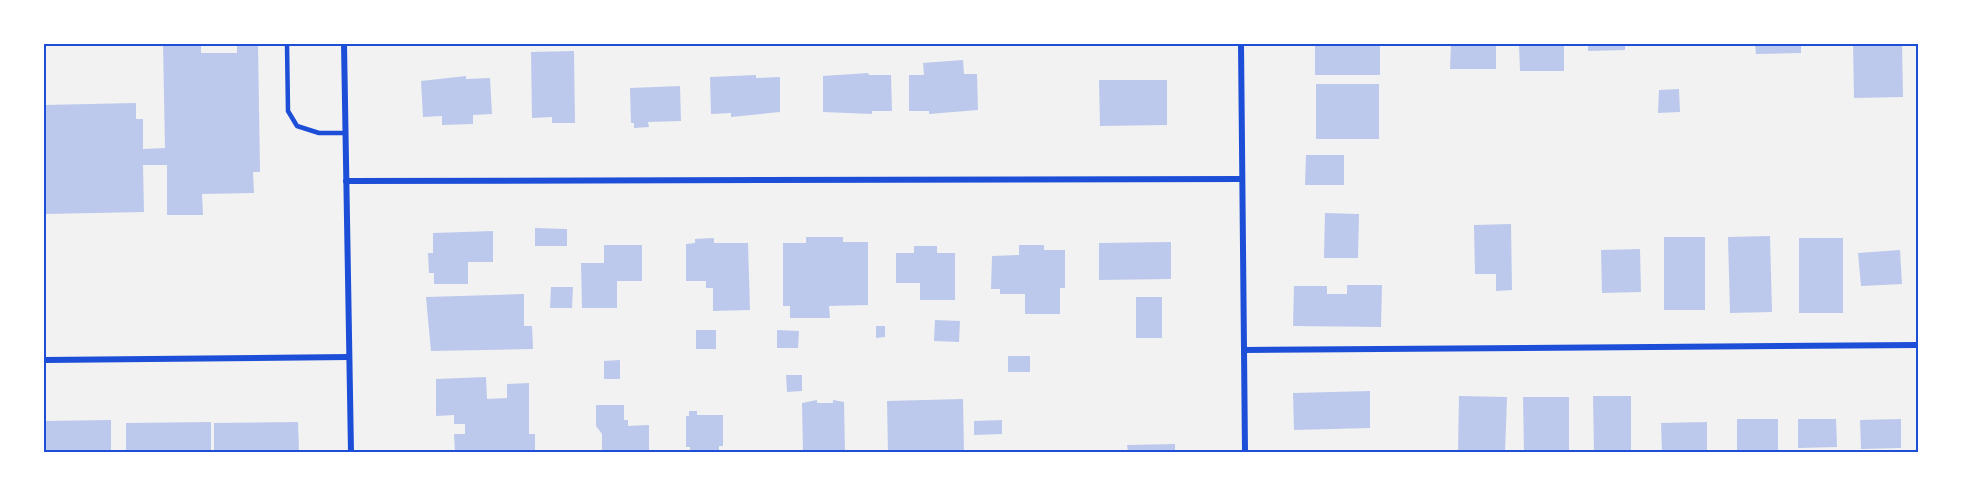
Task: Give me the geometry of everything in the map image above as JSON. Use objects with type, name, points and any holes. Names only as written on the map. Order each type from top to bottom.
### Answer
[{"type":"street","points":[[344,44],[351,453]]},
{"type":"street","points":[[1241,44],[1245,453]]},
{"type":"street","points":[[346,181],[1242,179]]},
{"type":"street","points":[[1244,350],[1918,345]]},
{"type":"street","points":[[44,360],[350,357]]},
{"type":"lane","points":[[287,44],[288,111],[297,126],[319,133],[346,133]]},
{"type":"building","points":[[163,44],[201,44],[201,53],[237,53],[237,44],[258,44],[260,172],[253,172],[254,193],[202,194],[203,215],[167,215],[167,165],[143,165],[144,212],[44,214],[44,105],[136,103],[136,119],[143,119],[143,149],[165,148]]},
{"type":"building","points":[[1315,44],[1380,44],[1380,75],[1315,75]]},
{"type":"building","points":[[1451,44],[1496,44],[1496,69],[1450,69]]},
{"type":"building","points":[[1519,44],[1564,44],[1564,71],[1520,71]]},
{"type":"building","points":[[1588,44],[1625,44],[1625,50],[1588,51]]},
{"type":"building","points":[[1755,44],[1801,44],[1801,53],[1756,54]]},
{"type":"building","points":[[1853,44],[1902,44],[1903,97],[1854,98]]},
{"type":"building","points":[[574,51],[575,123],[552,123],[552,117],[532,118],[531,52]]},
{"type":"building","points":[[963,60],[964,74],[977,74],[978,110],[929,114],[929,111],[909,111],[909,75],[924,75],[923,63]]},
{"type":"building","points":[[868,73],[869,75],[891,75],[892,111],[872,111],[872,114],[823,112],[823,76]]},
{"type":"building","points":[[756,75],[756,78],[780,77],[780,112],[731,117],[731,113],[711,114],[710,77]]},
{"type":"building","points":[[466,76],[466,79],[490,78],[492,114],[473,115],[473,124],[442,125],[442,116],[423,117],[421,81]]},
{"type":"building","points":[[1099,80],[1167,80],[1167,125],[1100,126]]},
{"type":"building","points":[[1316,84],[1379,84],[1379,139],[1316,139]]},
{"type":"building","points":[[680,86],[681,121],[648,122],[649,127],[634,128],[634,123],[631,123],[630,88]]},
{"type":"building","points":[[1679,89],[1680,112],[1658,113],[1659,90]]},
{"type":"building","points":[[1306,155],[1344,155],[1344,185],[1305,185]]},
{"type":"building","points":[[1325,213],[1359,214],[1358,258],[1324,258]]},
{"type":"building","points":[[1511,224],[1512,290],[1496,291],[1496,274],[1475,274],[1474,225]]},
{"type":"building","points":[[535,228],[567,229],[567,246],[535,246]]},
{"type":"building","points":[[493,231],[493,262],[468,262],[468,284],[434,284],[434,273],[429,273],[428,253],[433,253],[433,233]]},
{"type":"building","points":[[1770,236],[1772,312],[1730,313],[1728,237]]},
{"type":"building","points":[[806,237],[843,237],[843,242],[868,242],[868,305],[829,306],[830,318],[790,318],[790,306],[783,306],[783,243],[806,243]]},
{"type":"building","points":[[1664,237],[1705,237],[1705,310],[1664,310]]},
{"type":"building","points":[[714,238],[714,243],[748,243],[750,310],[713,311],[713,288],[706,288],[706,281],[686,281],[686,244],[695,243],[695,239]]},
{"type":"building","points":[[1799,238],[1843,238],[1843,313],[1799,313]]},
{"type":"building","points":[[1171,242],[1171,279],[1099,280],[1099,243]]},
{"type":"building","points":[[604,245],[642,245],[642,281],[617,281],[617,308],[582,308],[581,263],[604,263]]},
{"type":"building","points":[[1019,245],[1044,245],[1044,250],[1065,250],[1065,288],[1060,288],[1060,314],[1025,314],[1025,294],[1000,294],[1000,289],[991,289],[992,256],[1019,255]]},
{"type":"building","points":[[914,246],[937,246],[937,253],[955,253],[955,300],[920,300],[920,283],[896,283],[896,253],[914,253]]},
{"type":"building","points":[[1640,249],[1641,292],[1602,293],[1601,250]]},
{"type":"building","points":[[1900,250],[1902,284],[1861,286],[1858,253]]},
{"type":"building","points":[[1347,285],[1382,285],[1381,327],[1293,326],[1294,286],[1327,286],[1327,294],[1347,294]]},
{"type":"building","points":[[551,287],[573,287],[572,308],[550,308]]},
{"type":"building","points":[[524,294],[524,326],[532,326],[533,349],[431,351],[426,297]]},
{"type":"building","points":[[1136,297],[1162,297],[1162,338],[1136,338]]},
{"type":"building","points":[[935,320],[960,321],[959,342],[934,341]]},
{"type":"building","points":[[876,326],[885,326],[885,337],[876,338]]},
{"type":"building","points":[[696,330],[716,330],[716,349],[696,349]]},
{"type":"building","points":[[777,330],[799,331],[798,348],[777,348]]},
{"type":"building","points":[[1008,356],[1030,356],[1030,372],[1008,372]]},
{"type":"building","points":[[620,360],[620,379],[604,379],[604,361]]},
{"type":"building","points":[[786,375],[802,375],[802,391],[787,392]]},
{"type":"building","points":[[486,377],[487,399],[507,398],[507,384],[529,383],[529,434],[535,434],[535,452],[455,452],[454,434],[465,434],[465,424],[454,424],[454,415],[436,416],[436,379]]},
{"type":"building","points":[[1370,391],[1370,428],[1294,430],[1293,393]]},
{"type":"building","points":[[1459,396],[1507,397],[1505,452],[1458,452]]},
{"type":"building","points":[[1593,396],[1631,396],[1631,452],[1594,452]]},
{"type":"building","points":[[1523,397],[1569,397],[1569,452],[1524,452]]},
{"type":"building","points":[[963,399],[964,452],[888,452],[887,401]]},
{"type":"building","points":[[817,400],[817,403],[833,403],[833,400],[844,402],[845,452],[803,452],[802,403]]},
{"type":"building","points":[[596,405],[624,405],[624,420],[628,420],[628,426],[649,425],[649,452],[602,452],[602,434],[596,426]]},
{"type":"building","points":[[689,411],[697,411],[697,415],[723,415],[723,446],[719,446],[719,452],[690,452],[690,447],[686,447],[686,416],[689,416]]},
{"type":"building","points":[[1737,419],[1778,419],[1778,452],[1737,452]]},
{"type":"building","points":[[1798,419],[1836,419],[1837,447],[1798,448]]},
{"type":"building","points":[[1901,419],[1901,448],[1861,449],[1860,420]]},
{"type":"building","points":[[111,420],[111,452],[44,452],[44,421]]},
{"type":"building","points":[[1002,420],[1002,434],[974,435],[974,421]]},
{"type":"building","points":[[211,422],[211,452],[126,452],[126,423]]},
{"type":"building","points":[[298,422],[299,452],[214,452],[214,423]]},
{"type":"building","points":[[1707,422],[1707,452],[1662,452],[1661,423]]},
{"type":"building","points":[[1175,444],[1175,452],[1128,452],[1127,445]]}]
